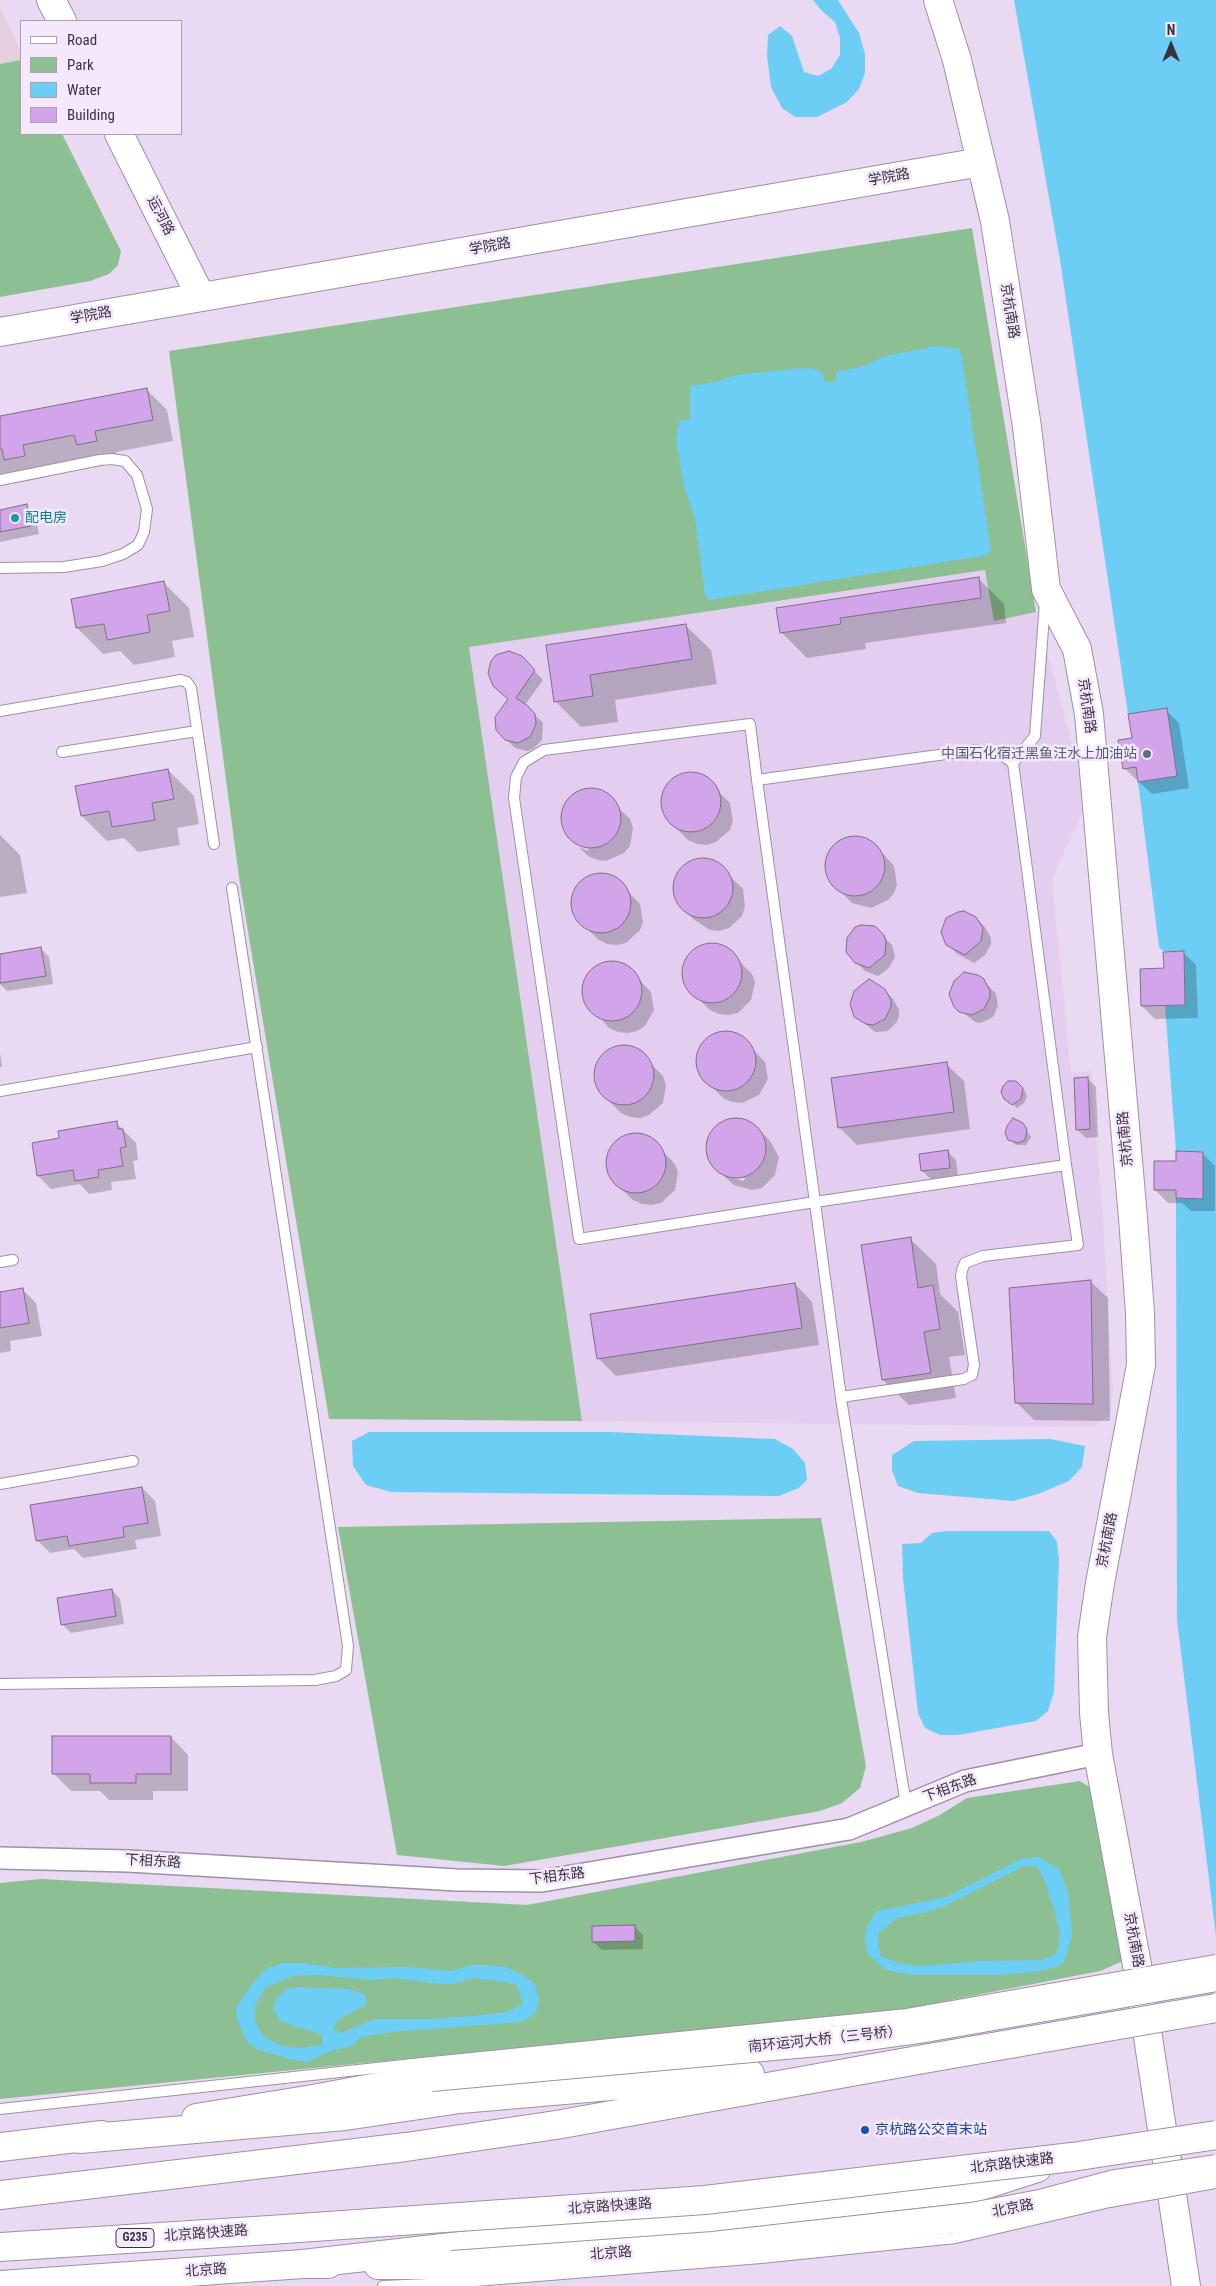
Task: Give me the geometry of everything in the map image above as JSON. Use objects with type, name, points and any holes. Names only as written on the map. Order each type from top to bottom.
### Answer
[{"type":"main road","points":[[51,0],[61,20]]},
{"type":"main road","name":"京杭南路","points":[[938,0],[957,60],[995,221],[1026,427],[1046,588],[1076,649],[1089,714],[1140,1313],[1141,1365],[1100,1582],[1092,1637],[1094,1713],[1098,1754],[1137,1964],[1186,2286]]},
{"type":"main road","name":"运河路","points":[[120,135],[201,297]]},
{"type":"main road","name":"学院路","points":[[0,332],[981,162]]},
{"type":"main road","name":"南环运河大桥（三号桥）","points":[[427,2070],[840,2040],[919,2029],[1216,1977]]},
{"type":"main road","points":[[0,2195],[416,2146],[556,2125],[1216,2008]]},
{"type":"main road","points":[[0,2147],[345,2116],[460,2099],[918,2060]]},
{"type":"main road","points":[[80,2139],[427,2070]]},
{"type":"main road","name":"北京路快速路","points":[[0,2247],[705,2200],[1072,2157],[1216,2134]]},
{"type":"main road","points":[[303,2264],[978,2187],[1072,2157]]},
{"type":"main road","name":"北京路","points":[[0,2286],[303,2264],[451,2274],[972,2217],[1040,2204],[1114,2184],[1216,2169]]},
{"type":"street","name":"下相东路","points":[[0,1858],[128,1860],[457,1880],[542,1881],[849,1829],[964,1780],[1098,1754]]},
{"type":"lane","points":[[0,480],[100,460],[126,461],[137,475],[147,508],[144,532],[138,545],[123,554],[102,561],[64,567],[0,568]]},
{"type":"lane","points":[[841,1397],[964,1378],[972,1375],[974,1365],[961,1277],[965,1263],[983,1256],[1078,1244],[1013,763],[1035,736],[1046,588]]},
{"type":"lane","points":[[0,711],[182,680],[187,682],[191,688],[214,844]]},
{"type":"lane","points":[[906,1805],[841,1397],[814,1202],[750,724],[544,750],[524,762],[516,777],[514,798],[579,1239],[814,1202],[1066,1165]]},
{"type":"lane","points":[[62,752],[197,731]]},
{"type":"lane","points":[[757,780],[975,750],[999,753],[1013,763]]},
{"type":"lane","points":[[0,1684],[314,1680],[336,1676],[346,1670],[348,1646],[232,888]]},
{"type":"lane","points":[[0,1091],[257,1047]]},
{"type":"lane","points":[[0,1262],[13,1260]]},
{"type":"lane","points":[[0,1484],[133,1461]]},
{"type":"lane","points":[[0,2109],[427,2070],[907,2014],[1216,1960]]},
{"type":"lane","points":[[383,2286],[451,2274],[761,2258],[956,2238],[1110,2202],[1216,2183]]},
{"type":"shaded area","points":[[0,7],[20,51],[20,60],[0,64]]},
{"type":"shaded area","points":[[986,570],[994,621],[1036,612],[1088,801],[1052,878],[1071,1073],[1091,1071],[1104,1233],[1113,1394],[1110,1414],[1094,1427],[582,1421],[469,647]]},
{"type":"green space","points":[[20,60],[20,135],[63,135],[121,251],[118,265],[109,274],[90,281],[0,297],[0,64]]},
{"type":"green space","points":[[972,228],[1036,612],[994,621],[985,570],[469,647],[582,1421],[329,1419],[239,877],[169,351]]},
{"type":"green space","points":[[821,1518],[866,1766],[860,1788],[842,1803],[820,1811],[504,1866],[397,1855],[338,1527]]},
{"type":"green space","points":[[1080,1781],[1091,1788],[1123,1961],[1100,1971],[900,2010],[0,2099],[0,1883],[41,1879],[527,1905],[861,1842],[912,1828],[938,1816],[967,1798]]},
{"type":"water","points":[[813,0],[838,0],[859,33],[865,54],[865,73],[859,89],[847,102],[817,117],[795,117],[782,108],[771,87],[767,56],[768,35],[780,26],[792,36],[804,72],[818,76],[831,69],[840,55],[840,38],[835,22]]},
{"type":"water","points":[[1014,0],[1216,0],[1216,1936],[1177,1620],[1176,1198],[1202,1198],[1203,1152],[1176,1151],[1165,1006],[1185,1005],[1184,951],[1163,951],[1159,947],[1138,782],[1176,776],[1128,714],[1060,260]]},
{"type":"water","points":[[936,346],[957,348],[961,352],[991,551],[987,555],[709,600],[705,595],[695,519],[684,486],[676,441],[679,420],[690,420],[690,386],[716,382],[736,375],[803,368],[815,369],[822,373],[826,382],[836,382],[836,372],[864,366],[885,356]]},
{"type":"water","points":[[369,1432],[610,1432],[775,1439],[793,1449],[805,1463],[807,1480],[799,1488],[779,1496],[391,1492],[366,1485],[353,1466],[352,1441]]},
{"type":"water","points":[[1050,1439],[1085,1446],[1082,1467],[1069,1481],[1038,1494],[1013,1501],[918,1493],[898,1486],[892,1470],[892,1455],[914,1441]]},
{"type":"water","points":[[946,1531],[1049,1531],[1057,1542],[1059,1560],[1054,1692],[1048,1711],[1036,1721],[958,1735],[940,1735],[925,1728],[918,1713],[903,1578],[902,1544],[921,1543],[932,1533]]},
{"type":"water","points":[[1039,1857],[1060,1870],[1068,1893],[1072,1936],[1064,1962],[1057,1967],[1033,1972],[998,1975],[912,1975],[886,1970],[867,1953],[865,1938],[867,1926],[877,1911],[946,1897],[1021,1859]],"holes":[[[1024,1866],[1036,1866],[1044,1879],[1060,1933],[1057,1952],[1049,1958],[924,1966],[903,1964],[882,1957],[878,1947],[878,1934],[897,1918],[927,1912],[947,1905]]]},
{"type":"water","points":[[283,1963],[303,1963],[336,1968],[409,1967],[451,1971],[472,1965],[505,1967],[522,1974],[535,1984],[539,2001],[536,2013],[522,2022],[391,2032],[361,2037],[352,2046],[330,2051],[308,2062],[289,2059],[256,2049],[246,2040],[237,2020],[236,2007],[255,1980],[267,1968]],"holes":[[[318,1975],[370,1980],[394,1978],[439,1984],[455,1984],[471,1978],[506,1982],[516,1985],[523,2004],[507,2012],[473,2016],[431,2019],[375,2019],[341,2033],[333,2029],[339,2019],[366,2005],[365,1994],[348,1989],[297,1987],[285,1990],[275,2001],[274,2010],[280,2021],[322,2035],[322,2045],[300,2048],[281,2046],[263,2036],[255,2022],[255,2006],[265,1988],[292,1976]]]},
{"type":"building","points":[[147,388],[153,420],[95,431],[97,441],[77,445],[74,435],[23,445],[25,456],[4,460],[2,449],[0,449],[0,416]]},
{"type":"building","name":"配电房","points":[[27,504],[31,526],[0,532],[0,510]]},
{"type":"building","points":[[979,577],[981,598],[840,618],[841,624],[780,633],[776,608]]},
{"type":"building","points":[[164,581],[170,611],[147,615],[150,632],[107,640],[104,624],[76,628],[71,599]]},
{"type":"building","points":[[686,624],[692,659],[590,675],[593,696],[554,702],[546,645]]},
{"type":"building","points":[[509,651],[522,656],[535,670],[516,698],[528,706],[535,714],[536,724],[530,737],[518,743],[505,740],[496,730],[495,717],[508,699],[493,686],[488,673],[491,661],[496,655]]},
{"type":"building","name":"中国石化宿迁黑鱼汪水上加油站","points":[[1167,708],[1177,776],[1138,782],[1136,767],[1123,769],[1118,740],[1132,738],[1128,714]]},
{"type":"building","points":[[168,769],[174,799],[152,803],[155,820],[112,827],[109,811],[81,816],[75,786]]},
{"type":"building","points":[[691,772],[707,777],[712,781],[716,786],[721,802],[716,818],[712,823],[707,827],[691,832],[675,827],[670,823],[666,818],[661,802],[666,786],[670,781],[675,777]]},
{"type":"building","points":[[591,788],[607,793],[612,797],[616,802],[621,818],[616,834],[612,839],[607,843],[591,848],[575,843],[570,839],[566,834],[561,818],[566,802],[570,797],[575,793]]},
{"type":"building","points":[[855,836],[871,841],[876,845],[880,850],[885,866],[880,882],[876,887],[871,891],[855,896],[839,891],[834,887],[830,882],[825,866],[830,850],[834,845],[839,841]]},
{"type":"building","points":[[703,858],[719,863],[724,867],[728,872],[733,888],[728,904],[724,909],[719,913],[703,918],[687,913],[682,909],[678,904],[673,888],[678,872],[682,867],[687,863]]},
{"type":"building","points":[[601,873],[617,878],[622,882],[626,887],[631,903],[626,919],[622,924],[617,928],[601,933],[585,928],[580,924],[576,919],[571,903],[576,887],[580,882],[585,878]]},
{"type":"building","points":[[964,911],[976,917],[983,928],[981,941],[965,955],[946,945],[941,932],[946,918]]},
{"type":"building","points":[[861,925],[875,926],[884,935],[886,942],[885,955],[869,968],[855,963],[846,952],[847,938],[855,927]]},
{"type":"building","points":[[712,943],[728,948],[733,952],[737,957],[742,973],[737,989],[733,994],[728,998],[712,1003],[696,998],[691,994],[687,989],[682,973],[687,957],[691,952],[696,948]]},
{"type":"building","points":[[41,947],[46,976],[0,983],[0,954]]},
{"type":"building","points":[[1184,951],[1185,1005],[1141,1006],[1140,969],[1164,968],[1163,952]]},
{"type":"building","points":[[612,961],[628,966],[633,970],[637,975],[642,991],[637,1007],[633,1012],[628,1016],[612,1021],[596,1016],[591,1012],[587,1007],[582,991],[587,975],[591,970],[596,966]]},
{"type":"building","points":[[964,972],[978,975],[984,979],[990,991],[990,997],[984,1009],[972,1015],[959,1012],[954,1007],[949,994],[954,981]]},
{"type":"building","points":[[869,979],[885,989],[891,1000],[891,1007],[885,1019],[873,1025],[866,1024],[854,1017],[850,1004],[854,991]]},
{"type":"building","points":[[726,1031],[742,1036],[747,1040],[751,1045],[756,1061],[751,1077],[747,1082],[742,1086],[726,1091],[710,1086],[705,1082],[701,1077],[696,1061],[701,1045],[705,1040],[710,1036]]},
{"type":"building","points":[[624,1045],[640,1050],[645,1054],[649,1059],[654,1075],[649,1091],[645,1096],[640,1100],[624,1105],[608,1100],[603,1096],[599,1091],[594,1075],[599,1059],[603,1054],[608,1050]]},
{"type":"building","points":[[947,1062],[954,1112],[838,1128],[831,1078]]},
{"type":"building","points":[[1088,1077],[1090,1129],[1076,1130],[1074,1078]]},
{"type":"building","points":[[1008,1081],[1016,1081],[1023,1088],[1021,1099],[1012,1105],[1004,1099],[1001,1092],[1003,1086]]},
{"type":"building","points":[[736,1118],[752,1123],[757,1127],[761,1132],[766,1148],[761,1164],[757,1169],[752,1173],[736,1178],[720,1173],[715,1169],[711,1164],[706,1148],[711,1132],[715,1127],[720,1123]]},
{"type":"building","points":[[1013,1118],[1023,1123],[1027,1129],[1025,1140],[1018,1143],[1008,1140],[1005,1133],[1007,1126]]},
{"type":"building","points":[[117,1121],[118,1129],[123,1129],[126,1147],[120,1148],[123,1166],[98,1170],[99,1177],[75,1181],[73,1170],[37,1176],[32,1143],[59,1138],[58,1131]]},
{"type":"building","points":[[636,1133],[652,1138],[657,1142],[661,1147],[666,1163],[661,1179],[657,1184],[652,1188],[636,1193],[620,1188],[615,1184],[611,1179],[606,1163],[611,1147],[615,1142],[620,1138]]},
{"type":"building","points":[[948,1150],[950,1168],[921,1171],[919,1154]]},
{"type":"building","points":[[1176,1151],[1203,1152],[1203,1199],[1176,1198],[1176,1190],[1154,1190],[1154,1161],[1176,1161]]},
{"type":"building","points":[[911,1237],[918,1288],[933,1285],[940,1329],[924,1332],[931,1373],[882,1380],[861,1245]]},
{"type":"building","points":[[1091,1280],[1093,1404],[1015,1403],[1009,1288]]},
{"type":"building","points":[[795,1283],[802,1328],[597,1359],[590,1314]]},
{"type":"building","points":[[23,1288],[29,1323],[0,1328],[0,1292]]},
{"type":"building","points":[[142,1487],[148,1523],[123,1527],[124,1537],[69,1546],[67,1536],[36,1541],[30,1505]]},
{"type":"building","points":[[112,1589],[116,1616],[61,1625],[57,1598]]},
{"type":"building","points":[[52,1736],[171,1736],[171,1774],[136,1774],[136,1783],[90,1783],[90,1774],[52,1774]]},
{"type":"building","points":[[635,1925],[635,1941],[592,1942],[592,1926]]},
{"type":"place","name":"配电房","points":[[15,518]]},
{"type":"place","name":"中国石化宿迁黑鱼汪水上加油站","points":[[1147,754]]},
{"type":"place","name":"京杭路公交首末站","points":[[865,2130]]}]
